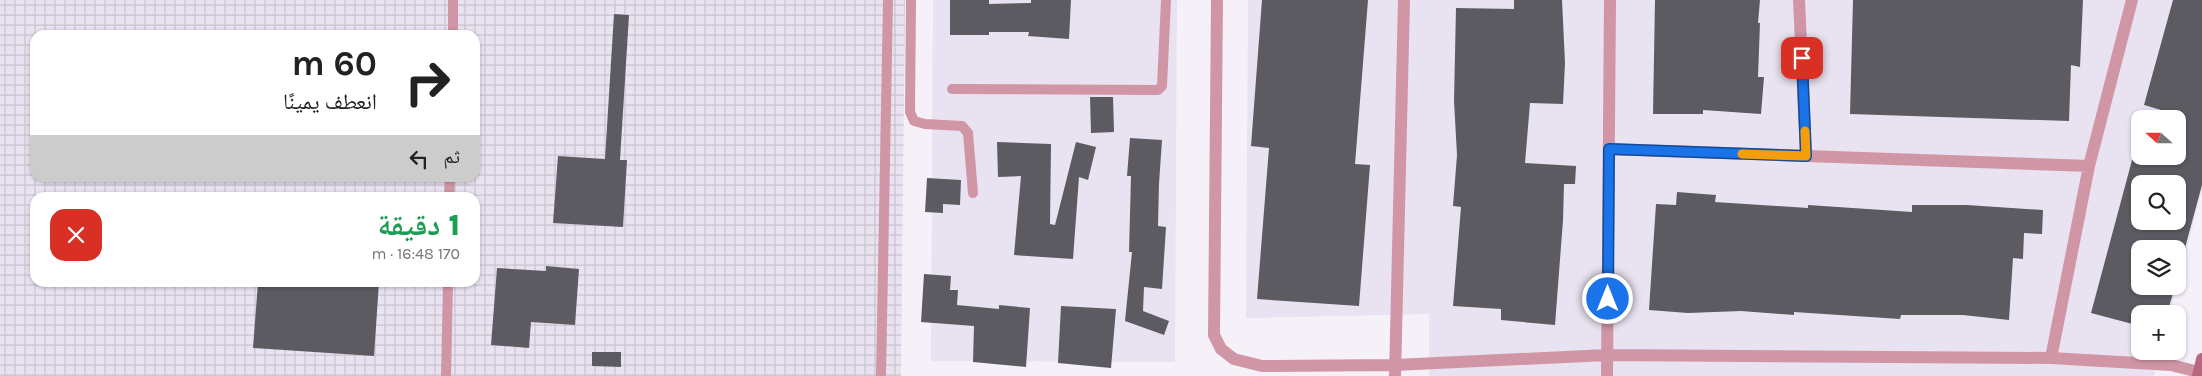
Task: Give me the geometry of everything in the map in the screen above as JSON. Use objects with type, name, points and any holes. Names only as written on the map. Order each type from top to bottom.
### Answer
[{"type":"street","points":[[1217,0],[1214,335],[1221,350],[1234,359],[1262,366],[1395,370],[1608,355],[2051,358],[2171,365],[2199,369]]},
{"type":"street","points":[[1395,370],[1404,0]]},
{"type":"street","points":[[1607,376],[1610,0]]},
{"type":"street","points":[[1799,0],[1806,156]]},
{"type":"street","points":[[2051,358],[2089,166],[2132,0]]},
{"type":"street","points":[[1609,149],[2089,166]]},
{"type":"lane","points":[[453,0],[453,30]]},
{"type":"lane","points":[[881,376],[888,0]]},
{"type":"lane","points":[[911,0],[910,112],[914,121],[925,124],[962,126],[968,133],[973,193]]},
{"type":"lane","points":[[952,88],[1158,90],[1162,86],[1166,0]]},
{"type":"lane","points":[[446,376],[448,287]]},
{"type":"shaded area","points":[[0,0],[905,0],[901,376],[0,376]]},
{"type":"shaded area","points":[[933,0],[1177,0],[1175,362],[931,361]]},
{"type":"shaded area","points":[[1248,0],[2202,0],[2202,189],[2186,252],[2186,240],[2131,240],[2131,295],[2175,295],[2172,305],[2131,305],[2131,360],[2158,360],[2154,376],[1429,376],[1429,314],[1246,318]]},
{"type":"building","points":[[950,0],[989,0],[989,4],[1031,3],[1031,0],[1071,0],[1069,39],[1028,36],[1029,32],[989,32],[989,35],[950,35]]},
{"type":"building","points":[[1262,0],[1368,0],[1355,164],[1370,165],[1359,306],[1257,299],[1269,148],[1251,146]]},
{"type":"building","points":[[1514,0],[1562,0],[1565,63],[1563,104],[1530,103],[1525,163],[1576,166],[1575,184],[1564,184],[1555,325],[1501,320],[1501,309],[1453,306],[1461,207],[1453,206],[1457,155],[1454,101],[1456,8],[1514,9]]},
{"type":"building","points":[[1655,0],[1760,0],[1758,77],[1764,77],[1761,114],[1703,110],[1703,114],[1653,114]]},
{"type":"building","points":[[1853,0],[2083,0],[2080,67],[2071,65],[2069,121],[1850,114]]},
{"type":"building","points":[[2173,0],[2202,0],[2202,185],[2186,244],[2186,240],[2131,240],[2131,295],[2172,295],[2170,305],[2131,305],[2131,324],[2091,313],[2131,164],[2186,165],[2186,110],[2161,110],[2144,105]]},
{"type":"building","points":[[614,14],[629,15],[620,160],[627,160],[623,227],[553,223],[558,156],[605,159]]},
{"type":"building","points":[[1090,97],[1113,97],[1114,132],[1091,133]]},
{"type":"building","points":[[1130,138],[1162,140],[1158,226],[1166,227],[1162,289],[1144,287],[1143,311],[1169,321],[1164,335],[1125,321],[1132,252],[1129,252],[1131,176],[1127,176]]},
{"type":"building","points":[[997,142],[1051,144],[1050,224],[1055,225],[1076,142],[1096,147],[1088,180],[1079,177],[1073,259],[1014,255],[1021,176],[998,177]]},
{"type":"building","points":[[927,178],[961,180],[960,205],[943,204],[943,213],[925,212]]},
{"type":"building","points":[[1677,192],[1716,195],[1715,202],[1808,208],[1808,205],[1912,212],[1912,205],[1967,205],[2043,210],[2042,234],[2024,233],[2023,259],[2013,258],[2009,320],[1963,315],[1901,315],[1900,319],[1794,312],[1794,315],[1741,311],[1688,313],[1649,310],[1656,204],[1676,205]]},
{"type":"building","points":[[546,266],[579,269],[575,325],[531,322],[529,348],[491,345],[497,268],[546,271]]},
{"type":"building","points":[[924,274],[951,276],[950,290],[958,290],[957,305],[999,309],[999,305],[1030,308],[1026,367],[973,362],[974,326],[921,322]]},
{"type":"building","points":[[258,287],[379,287],[374,356],[253,348]]},
{"type":"building","points":[[1061,306],[1116,309],[1111,368],[1058,363]]},
{"type":"building","points":[[592,352],[621,352],[621,367],[592,366]]},
{"type":"slow traffic","points":[[1742,154],[1806,156],[1805,131]]},
{"type":"route","points":[[1608,299],[1609,149],[1806,156],[1802,58]]}]
